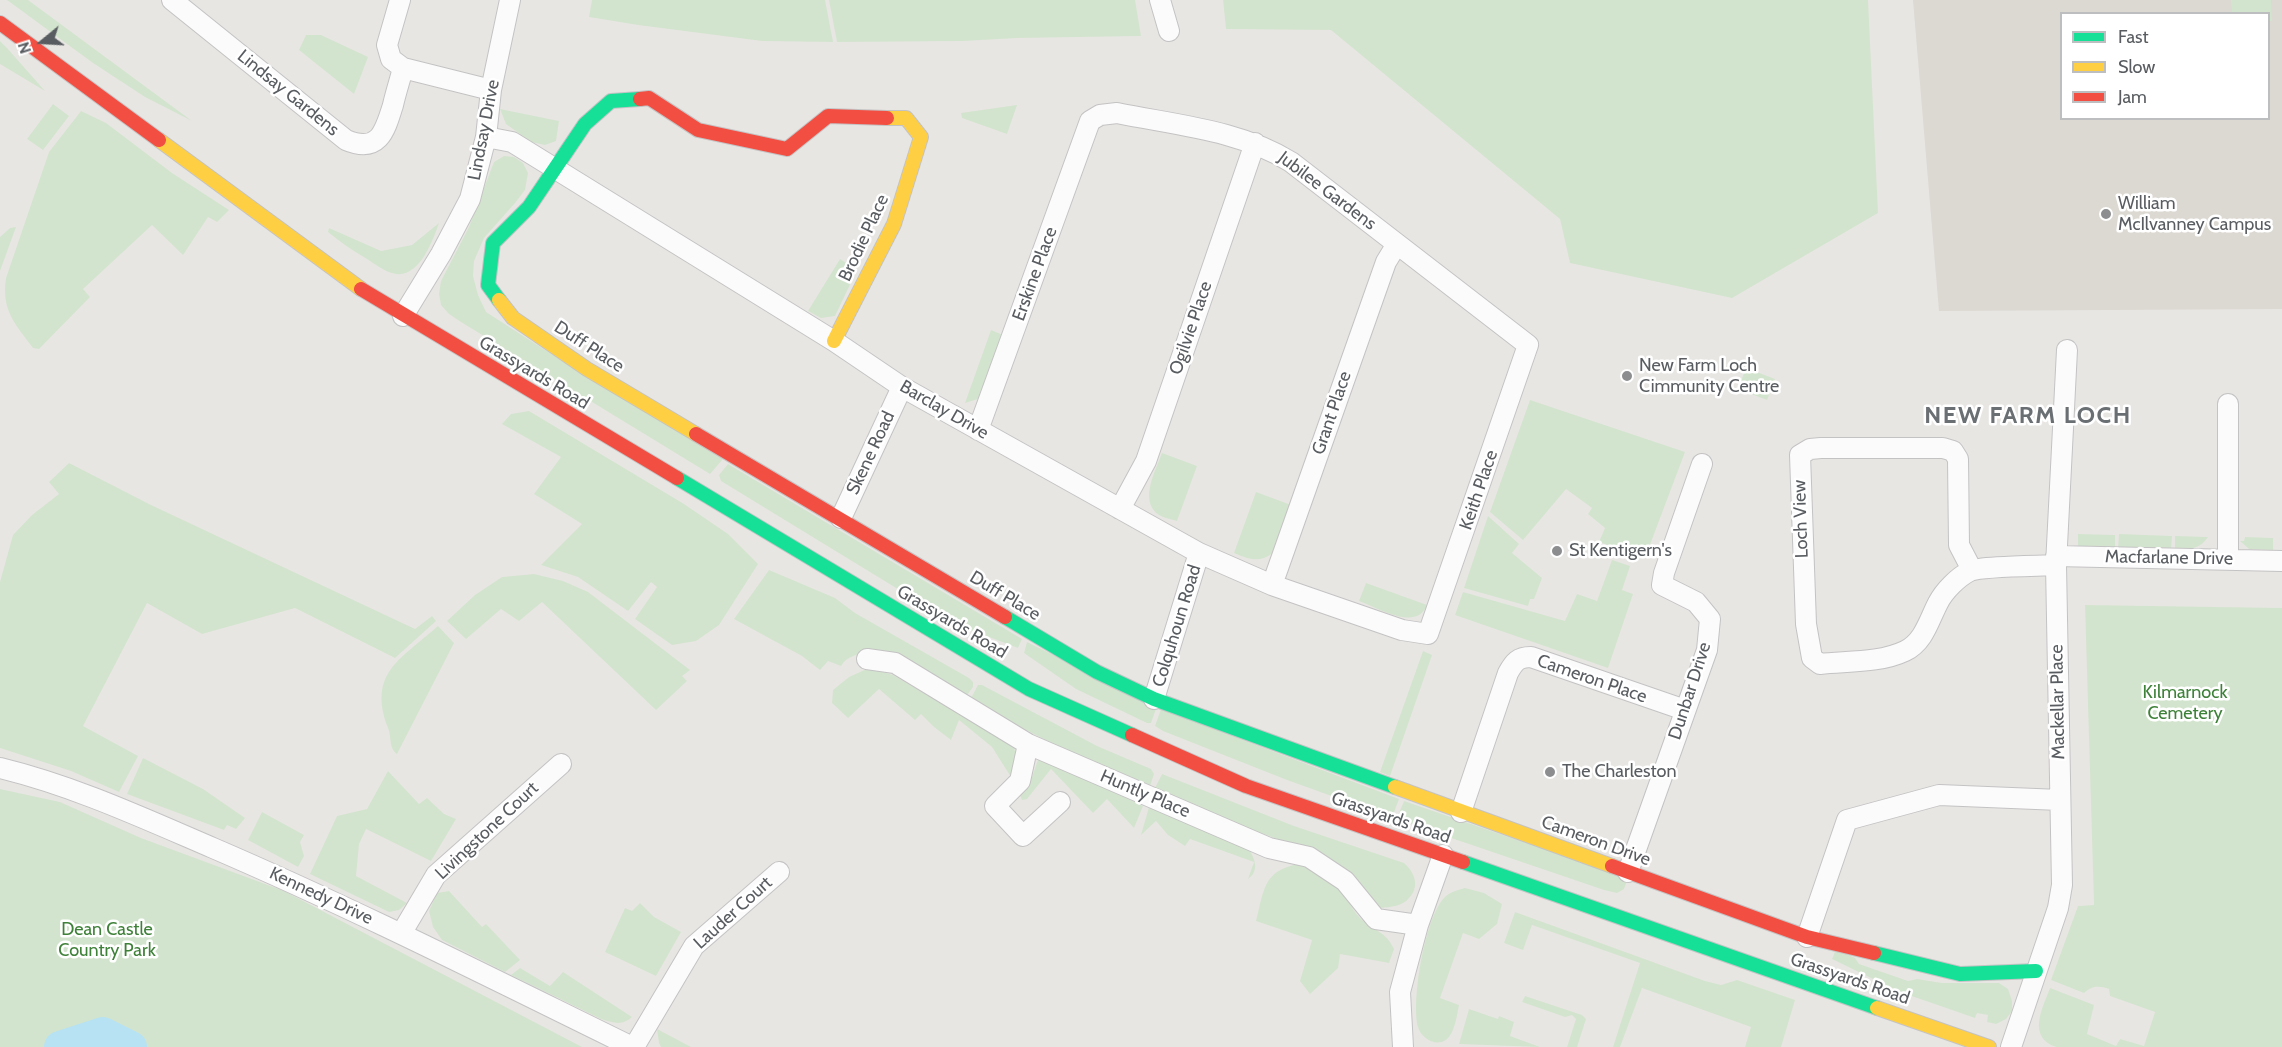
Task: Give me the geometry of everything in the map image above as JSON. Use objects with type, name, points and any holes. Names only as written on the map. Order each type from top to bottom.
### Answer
[{"type":"street","name":"Lindsay Gardens","points":[[172,0],[346,140],[354,143],[364,145],[378,139],[383,134],[403,68]]},
{"type":"street","points":[[400,0],[387,45],[391,59],[403,68],[491,90]]},
{"type":"street","name":"Lindsay Drive","points":[[403,316],[441,254],[470,198],[486,137],[491,90],[510,0]]},
{"type":"street","points":[[1160,0],[1169,31]]},
{"type":"street","name":"Grassyards Road","points":[[0,23],[370,295],[1029,689],[1246,786],[1989,1047]]},
{"type":"street","name":"Duff Place","points":[[906,118],[828,116],[787,149],[698,130],[649,98],[611,101],[585,124],[529,207],[493,243],[488,285],[513,318],[588,369],[1097,672],[1154,699]]},
{"type":"street","name":"Jubilee Gardens","points":[[1093,118],[1117,113],[1228,135],[1255,143],[1291,162],[1528,345]]},
{"type":"street","name":"Brodie Place","points":[[834,341],[894,224],[921,137],[906,118]]},
{"type":"street","name":"Erskine Place","points":[[978,430],[1093,118]]},
{"type":"street","name":"Barclay Drive","points":[[486,137],[512,142],[557,168],[834,341],[902,387],[1199,553],[1272,585],[1402,630],[1428,634]]},
{"type":"street","name":"Ogilvie Place","points":[[1120,509],[1146,461],[1255,143]]},
{"type":"street","name":"Grant Place","points":[[1272,585],[1386,262],[1397,244]]},
{"type":"street","name":"Keith Place","points":[[1428,634],[1528,345]]},
{"type":"street","name":"Mackellar Place","points":[[2011,1047],[2058,908],[2062,885],[2056,561],[2067,350]]},
{"type":"street","name":"Skene Road","points":[[841,518],[902,387]]},
{"type":"street","points":[[2228,404],[2228,559]]},
{"type":"street","name":"Loch View","points":[[1821,448],[1944,448],[1953,451],[1958,459],[1959,545],[1972,570],[1958,578],[1938,603],[1922,636],[1908,650],[1888,658],[1820,664],[1812,658],[1808,647],[1800,455],[1810,449],[1821,448]]},
{"type":"street","name":"Dunbar Drive","points":[[1628,872],[1707,650],[1710,620],[1696,602],[1662,585],[1664,573],[1702,464]]},
{"type":"street","name":"Colquhoun Road","points":[[1154,699],[1199,553]]},
{"type":"street","name":"Macfarlane Drive","points":[[2056,561],[2228,559],[2282,561]]},
{"type":"street","points":[[1972,570],[2056,561]]},
{"type":"street","name":"Cameron Place","points":[[1461,812],[1508,673],[1514,663],[1522,657],[1532,657],[1685,710]]},
{"type":"street","name":"Huntly Place","points":[[867,659],[895,663],[1028,744],[1269,848],[1309,857],[1345,881],[1376,919],[1418,925]]},
{"type":"street","name":"Cameron Drive","points":[[1154,699],[1807,937],[1960,974],[2036,971]]},
{"type":"street","points":[[1028,744],[1020,781],[995,806],[1023,836],[1060,802]]},
{"type":"street","name":"Livingstone Court","points":[[401,934],[436,875],[561,764]]},
{"type":"street","name":"Kennedy Drive","points":[[0,768],[35,776],[124,809],[297,884],[633,1047]]},
{"type":"street","points":[[1807,937],[1847,820],[1939,795],[2060,800]]},
{"type":"street","points":[[1403,1047],[1401,992],[1418,925],[1443,855]]},
{"type":"street","name":"Lauder Court","points":[[633,1047],[694,946],[779,872]]},
{"type":"shaded area","name":"William McIlvanney Campus","points":[[1913,0],[2282,0],[2282,309],[1939,311]]},
{"type":"green space","points":[[7,0],[28,0],[192,121],[145,97],[93,63]]},
{"type":"green space","points":[[592,0],[825,0],[833,42],[762,41],[589,17]]},
{"type":"green space","points":[[829,0],[1135,0],[1141,36],[837,42]]},
{"type":"green space","points":[[1223,0],[1868,0],[1878,213],[1732,298],[1570,263],[1560,219],[1331,30],[1226,29]]},
{"type":"green space","points":[[2231,0],[2271,0],[2272,21],[2270,21],[2270,12],[2232,12]]},
{"type":"green space","points":[[306,35],[321,35],[368,57],[354,94],[299,50]]},
{"type":"green space","points":[[0,41],[7,48],[45,91],[0,64]]},
{"type":"green space","points":[[53,104],[69,116],[43,150],[27,139]]},
{"type":"green space","points":[[1017,105],[1007,134],[962,118],[961,113]]},
{"type":"green space","points":[[500,109],[559,121],[556,141],[545,145],[531,142],[506,124]]},
{"type":"green space","points":[[81,111],[106,123],[172,173],[229,210],[217,222],[208,217],[183,255],[152,225],[83,289],[90,297],[39,349],[33,348],[11,316],[6,299],[6,278],[49,152]]},
{"type":"green space","points":[[504,156],[514,157],[523,163],[528,173],[525,190],[484,238],[474,261],[473,276],[486,312],[723,459],[710,474],[461,322],[441,305],[439,294],[441,281],[469,227],[494,162]]},
{"type":"green space","points":[[439,223],[419,264],[412,270],[396,274],[384,270],[328,232],[329,228],[381,251],[412,245]]},
{"type":"green space","points":[[16,227],[0,271],[0,237],[10,228]]},
{"type":"green space","points":[[840,259],[857,270],[835,316],[821,318],[808,311]]},
{"type":"green space","points":[[991,330],[1005,336],[981,398],[965,403]]},
{"type":"green space","points":[[1746,368],[1775,379],[1767,400],[1738,389]]},
{"type":"green space","points":[[1530,400],[1685,452],[1645,558],[1599,542],[1605,528],[1588,514],[1592,508],[1566,489],[1523,540],[1490,512]]},
{"type":"green space","points":[[529,411],[684,504],[728,534],[758,564],[719,625],[696,641],[672,645],[635,619],[657,587],[651,582],[628,611],[578,577],[541,565],[582,524],[534,494],[561,457],[502,424],[511,414]]},
{"type":"green space","points":[[1162,453],[1197,466],[1177,521],[1159,515],[1150,502],[1150,485]]},
{"type":"green space","points":[[69,463],[151,505],[415,629],[432,616],[436,621],[395,658],[295,608],[202,634],[147,603],[83,726],[138,756],[119,792],[71,771],[0,748],[0,582],[13,535],[32,515],[59,494],[49,482]]},
{"type":"green space","points":[[728,464],[1022,639],[1018,648],[955,624],[721,481],[719,475]]},
{"type":"green space","points":[[1256,492],[1291,505],[1274,552],[1259,559],[1234,553]]},
{"type":"green space","points":[[1488,516],[1519,544],[1512,553],[1542,578],[1534,599],[1530,599],[1528,606],[1464,588]]},
{"type":"green space","points":[[2078,534],[2115,535],[2115,549],[2083,548],[2078,545]]},
{"type":"green space","points":[[2119,534],[2172,536],[2171,550],[2118,549]]},
{"type":"green space","points":[[2175,536],[2208,537],[2198,547],[2175,549]]},
{"type":"green space","points":[[2245,537],[2273,538],[2273,550],[2249,549],[2240,541],[2244,541]]},
{"type":"green space","points":[[1612,560],[1630,566],[1622,590],[1633,594],[1608,668],[1455,615],[1463,592],[1565,621],[1577,594],[1597,601]]},
{"type":"green space","points":[[769,570],[835,598],[855,613],[969,678],[973,682],[973,687],[965,698],[870,651],[857,654],[841,666],[828,661],[820,670],[802,656],[734,619]]},
{"type":"green space","points":[[534,574],[563,581],[588,592],[690,670],[682,676],[687,681],[656,710],[542,602],[519,621],[501,609],[466,639],[447,621],[475,595],[502,577]]},
{"type":"green space","points":[[1366,583],[1427,605],[1422,613],[1415,617],[1396,616],[1359,601]]},
{"type":"green space","name":"Kilmarnock Cemetery","points":[[2085,605],[2282,608],[2282,1047],[2056,1047],[2042,1037],[2039,1022],[2050,988],[2094,1005],[2087,1034],[2116,1046],[2120,1039],[2144,1046],[2155,1012],[2110,996],[2109,989],[2096,987],[2084,993],[2051,980],[2078,906],[2094,905]]},
{"type":"green space","points":[[438,626],[454,643],[397,754],[391,745],[383,709],[382,694],[385,680],[400,658]]},
{"type":"green space","points":[[1027,642],[1157,706],[1151,723],[1076,689],[1024,653]]},
{"type":"green space","points":[[1423,651],[1432,655],[1390,776],[1380,772]]},
{"type":"green space","points":[[869,668],[893,675],[964,717],[1007,737],[1014,747],[1016,756],[1011,777],[992,747],[959,720],[951,740],[921,714],[915,720],[879,689],[848,718],[832,703],[833,690],[849,677]]},
{"type":"green space","points":[[978,685],[982,685],[1097,746],[1151,769],[1154,774],[1150,786],[1147,788],[1079,757],[970,700]]},
{"type":"green space","points":[[1161,709],[1399,799],[1393,815],[1376,812],[1287,780],[1163,731],[1155,726]]},
{"type":"green space","points":[[1039,757],[1143,806],[1134,828],[1107,799],[1093,813],[1051,769],[1027,799],[1022,800],[1020,795],[1031,780]]},
{"type":"green space","points":[[143,758],[203,789],[245,818],[236,829],[227,825],[224,830],[127,794]]},
{"type":"green space","points":[[388,771],[419,804],[427,798],[444,814],[456,819],[431,861],[366,829],[359,844],[356,876],[407,903],[399,910],[389,912],[310,874],[337,816],[367,809]]},
{"type":"green space","points":[[1162,774],[1294,826],[1404,863],[1415,880],[1412,894],[1400,904],[1381,908],[1368,900],[1311,851],[1154,790]]},
{"type":"green space","name":"Dean Castle Country Park","points":[[0,789],[60,802],[141,838],[284,891],[582,1047],[0,1047]]},
{"type":"green space","points":[[1404,801],[1628,878],[1624,889],[1617,893],[1604,890],[1416,826],[1397,818]]},
{"type":"green space","points":[[1149,807],[1154,807],[1246,845],[1255,863],[1252,875],[1248,879],[1254,862],[1190,839],[1185,846],[1168,835],[1156,821],[1141,835]]},
{"type":"green space","points":[[262,812],[304,835],[300,842],[304,856],[298,867],[248,840]]},
{"type":"green space","points":[[1298,864],[1323,874],[1336,883],[1360,918],[1387,938],[1394,949],[1389,963],[1340,954],[1338,968],[1310,994],[1300,981],[1312,940],[1256,921],[1264,891],[1271,877],[1286,867]]},
{"type":"green space","points":[[1465,888],[1484,893],[1502,904],[1497,924],[1479,939],[1463,933],[1440,998],[1459,1005],[1455,1024],[1446,1040],[1433,1042],[1425,1038],[1420,1031],[1416,1015],[1421,960],[1437,908],[1448,894]]},
{"type":"green space","points":[[449,891],[482,927],[486,924],[520,960],[505,972],[442,940],[433,927],[429,911],[437,893]]},
{"type":"green space","points":[[640,903],[654,917],[681,932],[656,976],[605,952],[625,908],[632,911]]},
{"type":"green space","points":[[1515,912],[1705,981],[1721,985],[1737,980],[1795,1000],[1781,1047],[1745,1047],[1751,1027],[1642,988],[1620,1047],[1613,1047],[1640,963],[1532,925],[1523,950],[1504,943]]},
{"type":"green space","points":[[1836,949],[1855,958],[1859,964],[1908,981],[1917,979],[1942,983],[1999,983],[2008,989],[2012,1011],[2006,1019],[1996,1024],[1987,1022],[1988,1015],[1977,1013],[1975,1018],[1900,992],[1832,959]]},
{"type":"green space","points":[[520,968],[550,986],[563,972],[632,1017],[625,1022],[618,1023],[601,1019],[511,975]]},
{"type":"green space","points":[[1525,996],[1582,1015],[1586,1019],[1577,1047],[1567,1047],[1576,1019],[1572,1015],[1565,1017],[1522,1002]]},
{"type":"green space","points":[[1469,1009],[1514,1022],[1510,1036],[1540,1047],[1459,1044]]},
{"type":"green space","points":[[657,1029],[691,1047],[661,1047]]},
{"type":"waterway","points":[[60,1047],[103,1033],[131,1047]]},
{"type":"traffic: fast","points":[[499,300],[488,285],[493,243],[529,207],[585,124],[611,101],[640,99]]},
{"type":"traffic: fast","points":[[677,478],[1029,689],[1132,735]]},
{"type":"traffic: fast","points":[[1005,617],[1097,672],[1154,699],[1395,787]]},
{"type":"traffic: fast","points":[[1463,862],[1877,1008]]},
{"type":"traffic: fast","points":[[1874,953],[1960,974],[2036,971]]},
{"type":"traffic: slow","points":[[834,341],[894,224],[921,137],[906,118],[887,118]]},
{"type":"traffic: slow","points":[[159,140],[361,289]]},
{"type":"traffic: slow","points":[[499,300],[513,318],[587,369],[696,434]]},
{"type":"traffic: slow","points":[[1395,787],[1612,866]]},
{"type":"traffic: slow","points":[[1877,1008],[1989,1047]]},
{"type":"traffic: jam","points":[[0,23],[159,140]]},
{"type":"traffic: jam","points":[[640,99],[649,98],[698,130],[787,149],[828,116],[887,118]]},
{"type":"traffic: jam","points":[[361,289],[677,478]]},
{"type":"traffic: jam","points":[[696,434],[1005,617]]},
{"type":"traffic: jam","points":[[1132,735],[1246,786],[1463,862]]},
{"type":"traffic: jam","points":[[1612,866],[1807,937],[1874,953]]},
{"type":"place","name":"William McIlvanney Campus","points":[[2106,214]]},
{"type":"place","name":"New Farm Loch Cimmunity Centre","points":[[1627,376]]},
{"type":"place","name":"St Kentigern's","points":[[1557,551]]},
{"type":"place","name":"The Charleston","points":[[1550,772]]},
{"type":"district","name":"NEW FARM LOCH","points":[[2028,416]]}]
